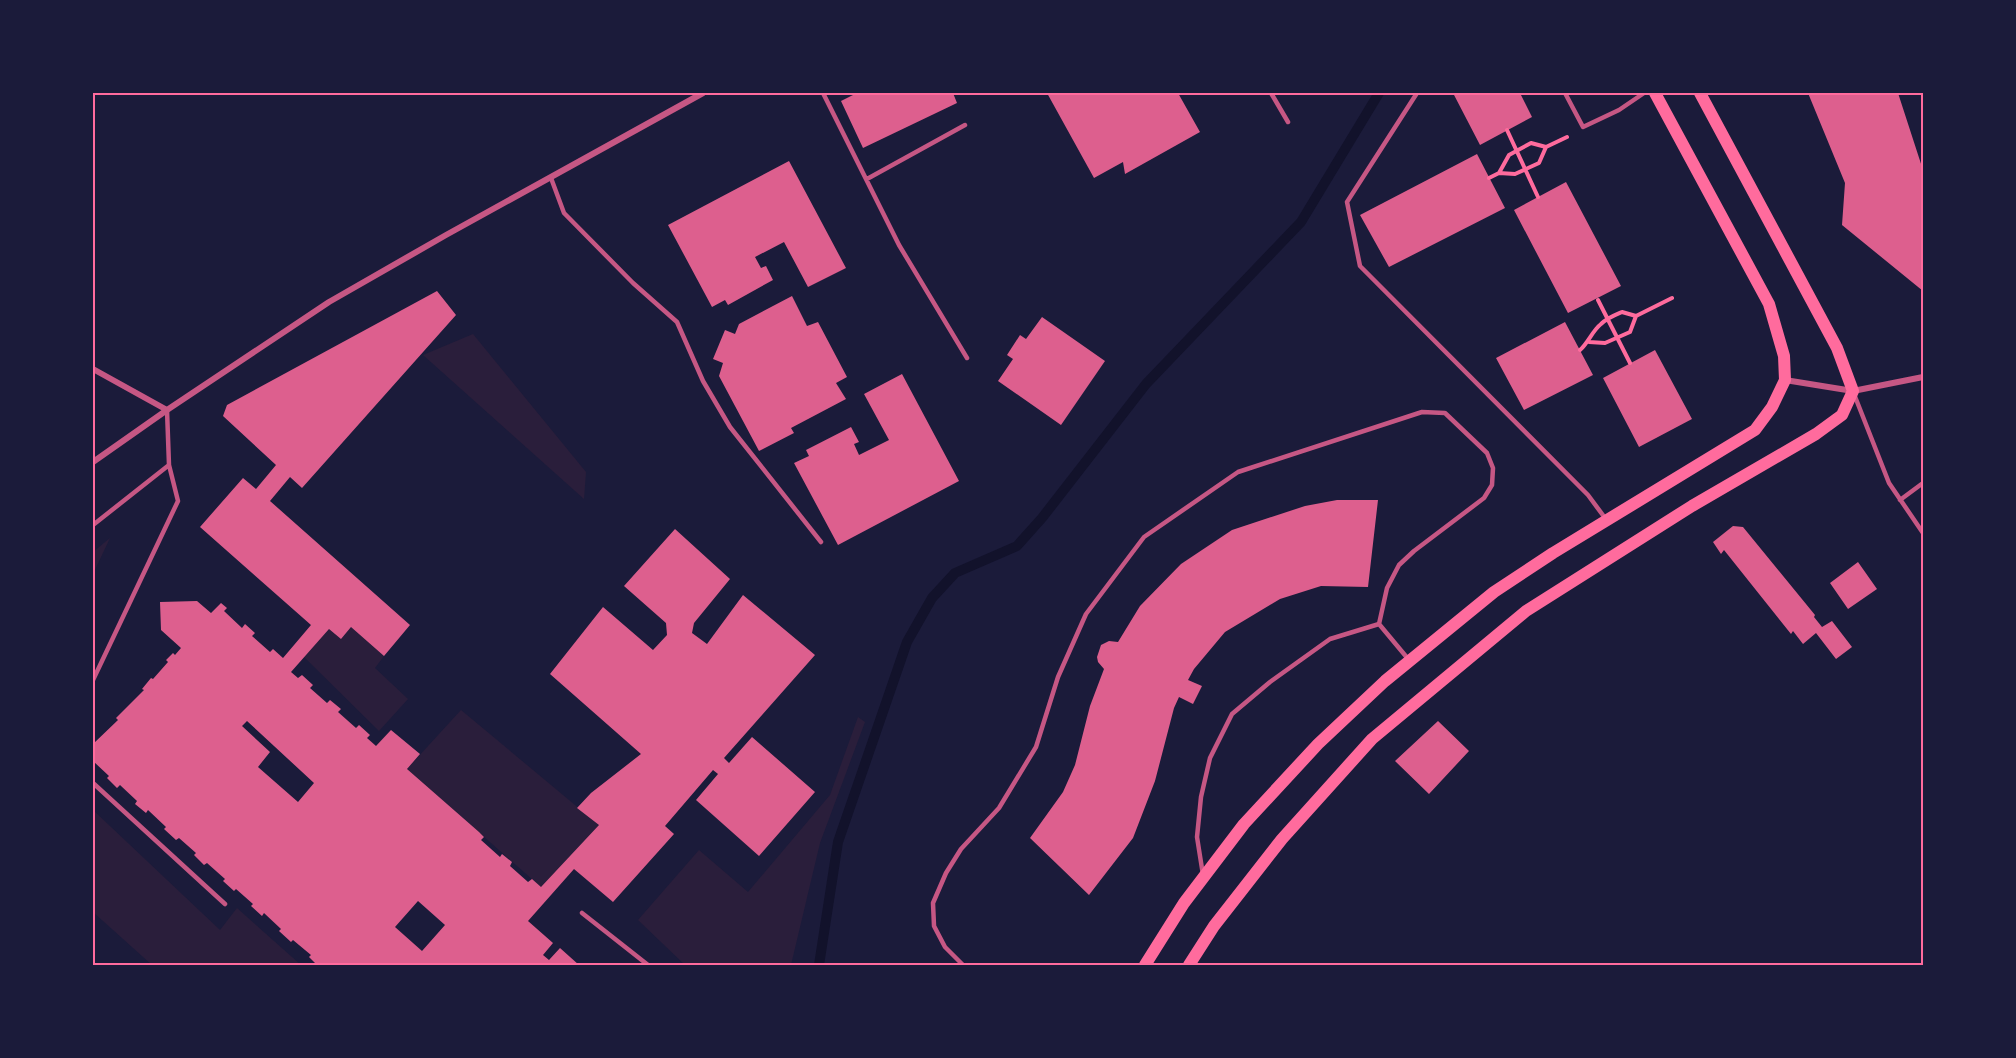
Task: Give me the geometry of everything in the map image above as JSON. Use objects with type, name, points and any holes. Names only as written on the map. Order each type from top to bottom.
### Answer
[{"type":"main road","points":[[1145,965],[1184,903],[1244,824],[1310,752],[1385,681],[1494,592],[1755,430],[1772,407],[1785,380],[1784,356],[1769,304],[1655,93]]},
{"type":"main road","points":[[1189,965],[1214,926],[1282,839],[1372,739],[1526,611],[1692,506],[1816,434],[1842,415],[1853,391],[1837,348],[1700,93]]},
{"type":"street","points":[[93,462],[329,302],[703,93]]},
{"type":"street","points":[[93,369],[167,410]]},
{"type":"street","points":[[1785,380],[1853,391],[1923,377]]},
{"type":"lane","points":[[823,93],[899,245],[968,358]]},
{"type":"lane","points":[[1270,93],[1288,122]]},
{"type":"lane","points":[[1417,93],[1347,202],[1360,266],[1588,495],[1607,520]]},
{"type":"lane","points":[[1565,93],[1583,128],[1619,110],[1644,93]]},
{"type":"lane","points":[[867,179],[965,125]]},
{"type":"lane","points":[[551,178],[564,213],[633,283],[677,322],[703,381],[730,427],[821,542]]},
{"type":"lane","points":[[1853,391],[1889,483],[1923,533]]},
{"type":"lane","points":[[93,680],[178,501],[170,465],[167,410]]},
{"type":"lane","points":[[963,965],[945,947],[934,926],[933,903],[946,873],[961,849],[999,808],[1036,747],[1058,677],[1086,614],[1144,537],[1238,472],[1422,412],[1445,413],[1487,453],[1494,468],[1492,485],[1484,498],[1399,565],[1387,588],[1379,624]]},
{"type":"lane","points":[[93,525],[170,465]]},
{"type":"lane","points":[[1900,500],[1923,483]]},
{"type":"lane","points":[[1379,624],[1409,660]]},
{"type":"lane","points":[[1204,878],[1197,837],[1201,796],[1210,758],[1232,714],[1270,682],[1330,639],[1379,624]]},
{"type":"lane","points":[[93,783],[225,904]]},
{"type":"lane","points":[[582,914],[648,965]]},
{"type":"path","points":[[1507,130],[1538,197]]},
{"type":"path","points":[[1489,178],[1499,173],[1515,174],[1539,164],[1546,147],[1531,142],[1509,155],[1499,173]]},
{"type":"path","points":[[1580,351],[1589,342],[1599,324],[1622,312],[1636,316],[1672,298]]},
{"type":"path","points":[[1598,300],[1630,363]]},
{"type":"path","points":[[1589,342],[1605,343],[1630,332],[1636,316]]},
{"type":"shaded area","points":[[473,334],[586,472],[584,499],[423,355]]},
{"type":"shaded area","points":[[110,538],[93,574],[93,552]]},
{"type":"shaded area","points":[[351,627],[384,656],[375,668],[408,699],[379,731],[304,657],[329,629],[341,639]]},
{"type":"shaded area","points":[[461,710],[599,825],[541,887],[407,769]]},
{"type":"shaded area","points":[[858,717],[865,722],[820,843],[791,965],[685,965],[638,920],[699,850],[748,892],[830,795]]},
{"type":"shaded area","points":[[93,810],[220,930],[237,908],[301,965],[152,965],[93,912]]},
{"type":"building","points":[[857,93],[953,93],[957,103],[863,148],[841,101]]},
{"type":"building","points":[[1047,93],[1178,93],[1200,132],[1125,174],[1123,162],[1094,178]]},
{"type":"building","points":[[1453,93],[1520,93],[1532,117],[1480,145]]},
{"type":"building","points":[[1808,93],[1898,93],[1923,170],[1923,291],[1842,225],[1845,183]]},
{"type":"building","points":[[1477,154],[1505,208],[1389,267],[1360,215]]},
{"type":"building","points":[[789,161],[846,268],[808,287],[784,242],[755,257],[761,268],[766,266],[773,280],[728,305],[725,300],[712,307],[668,225]]},
{"type":"building","points":[[1566,182],[1621,286],[1568,313],[1514,210]]},
{"type":"building","points":[[437,291],[456,315],[302,488],[290,477],[270,501],[410,625],[384,656],[351,627],[341,639],[329,629],[291,672],[298,678],[302,675],[313,685],[310,688],[327,703],[330,700],[341,709],[338,712],[356,728],[359,725],[370,735],[367,738],[376,746],[391,730],[420,754],[407,769],[479,832],[484,837],[481,840],[500,857],[502,854],[512,862],[510,866],[528,882],[532,879],[541,887],[599,825],[577,808],[591,793],[641,754],[550,674],[603,607],[653,650],[667,635],[666,623],[624,586],[675,529],[730,579],[694,623],[692,633],[707,644],[743,595],[815,655],[724,758],[729,763],[752,737],[815,792],[759,856],[696,800],[718,774],[713,770],[665,826],[674,834],[613,902],[574,869],[528,921],[553,943],[543,955],[549,960],[560,948],[579,965],[317,965],[309,957],[311,955],[293,940],[291,942],[264,913],[262,916],[251,906],[253,904],[236,889],[234,891],[223,881],[225,879],[207,863],[204,865],[194,855],[196,853],[179,838],[176,840],[148,810],[146,813],[135,804],[137,801],[120,785],[117,788],[107,778],[109,776],[93,761],[93,744],[118,720],[116,718],[168,662],[166,660],[181,648],[161,630],[160,602],[197,601],[211,613],[221,603],[227,608],[224,611],[242,628],[245,624],[255,633],[252,636],[270,652],[273,649],[283,658],[311,625],[200,527],[243,478],[256,489],[276,465],[223,416],[227,405]],"holes":[[[247,721],[314,783],[298,802],[258,767],[270,752],[242,726]],[[418,901],[445,925],[422,951],[395,927]]]},
{"type":"building","points":[[792,296],[807,326],[818,322],[847,377],[836,383],[846,399],[791,428],[794,433],[759,451],[719,376],[723,363],[713,359],[725,330],[735,334],[739,324]]},
{"type":"building","points":[[1042,317],[1105,361],[1061,425],[998,381],[1013,359],[1007,355],[1020,335],[1026,339]]},
{"type":"building","points":[[1565,322],[1593,375],[1524,410],[1496,358]]},
{"type":"building","points":[[1655,350],[1692,419],[1639,447],[1603,378]]},
{"type":"building","points":[[902,374],[959,481],[838,545],[794,463],[809,456],[806,450],[851,427],[859,442],[854,444],[859,455],[889,440],[864,394]]},
{"type":"building","points":[[1337,500],[1378,500],[1368,587],[1321,586],[1280,599],[1225,632],[1194,669],[1188,680],[1202,686],[1193,704],[1179,697],[1174,708],[1155,781],[1133,838],[1089,895],[1030,838],[1063,792],[1075,765],[1090,706],[1104,669],[1097,657],[1101,645],[1109,641],[1118,642],[1140,606],[1181,564],[1232,530],[1305,506]]},
{"type":"building","points":[[1733,526],[1743,527],[1815,615],[1814,617],[1822,627],[1832,621],[1852,647],[1836,659],[1816,633],[1803,644],[1793,631],[1791,634],[1724,550],[1721,554],[1713,542]]},
{"type":"building","points":[[1858,562],[1877,589],[1848,609],[1830,583]]},
{"type":"building","points":[[1438,721],[1469,751],[1429,794],[1395,761]]},
{"type":"waterway","points":[[819,965],[838,842],[907,642],[932,598],[955,573],[1017,546],[1042,518],[1146,384],[1301,222],[1379,93]]}]
